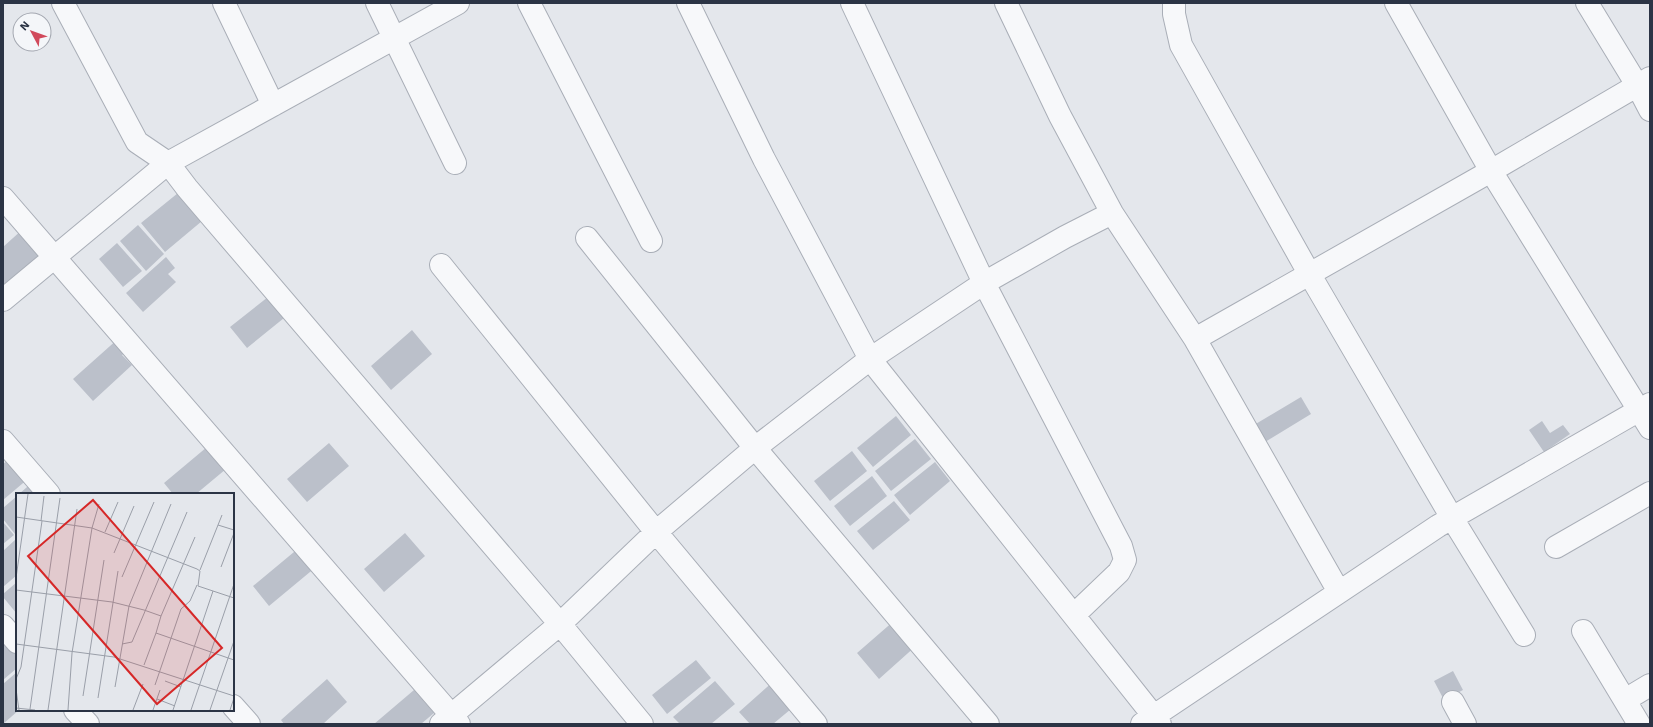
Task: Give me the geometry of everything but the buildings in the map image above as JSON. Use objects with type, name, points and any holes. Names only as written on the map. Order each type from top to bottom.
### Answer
[{"type":"street","points":[[63,3],[137,142],[168,163],[560,624],[642,724]]},
{"type":"street","points":[[224,3],[273,105]]},
{"type":"street","points":[[377,3],[455,163]]},
{"type":"street","points":[[3,300],[168,163],[458,3]]},
{"type":"street","points":[[529,3],[651,241]]},
{"type":"street","points":[[688,3],[764,159],[870,359],[1074,615],[1152,721],[1339,592],[1452,518],[1646,414],[1491,171],[1396,3]]},
{"type":"street","points":[[852,3],[984,283],[1121,546],[1126,560],[1119,572],[1074,615]]},
{"type":"street","points":[[1006,3],[1060,116],[1112,213],[1195,339],[1339,592]]},
{"type":"street","points":[[1174,3],[1174,14],[1181,45],[1310,274],[1452,518],[1524,635]]},
{"type":"street","points":[[1587,3],[1644,82],[1650,110]]},
{"type":"street","points":[[1195,339],[1491,171],[1644,82]]},
{"type":"street","points":[[3,198],[451,721],[560,624],[656,532],[755,448],[870,359],[984,283],[1065,237],[1112,213]]},
{"type":"street","points":[[587,238],[755,448],[988,724]]},
{"type":"street","points":[[442,265],[656,532],[816,724]]},
{"type":"street","points":[[3,442],[48,493]]},
{"type":"street","points":[[1556,547],[1650,493]]},
{"type":"street","points":[[3,626],[16,641]]},
{"type":"street","points":[[1583,632],[1639,724]]},
{"type":"street","points":[[1625,700],[1650,685]]},
{"type":"street","points":[[1453,702],[1465,724]]},
{"type":"street","points":[[234,707],[249,724]]},
{"type":"street","points":[[76,711],[88,724]]}]
